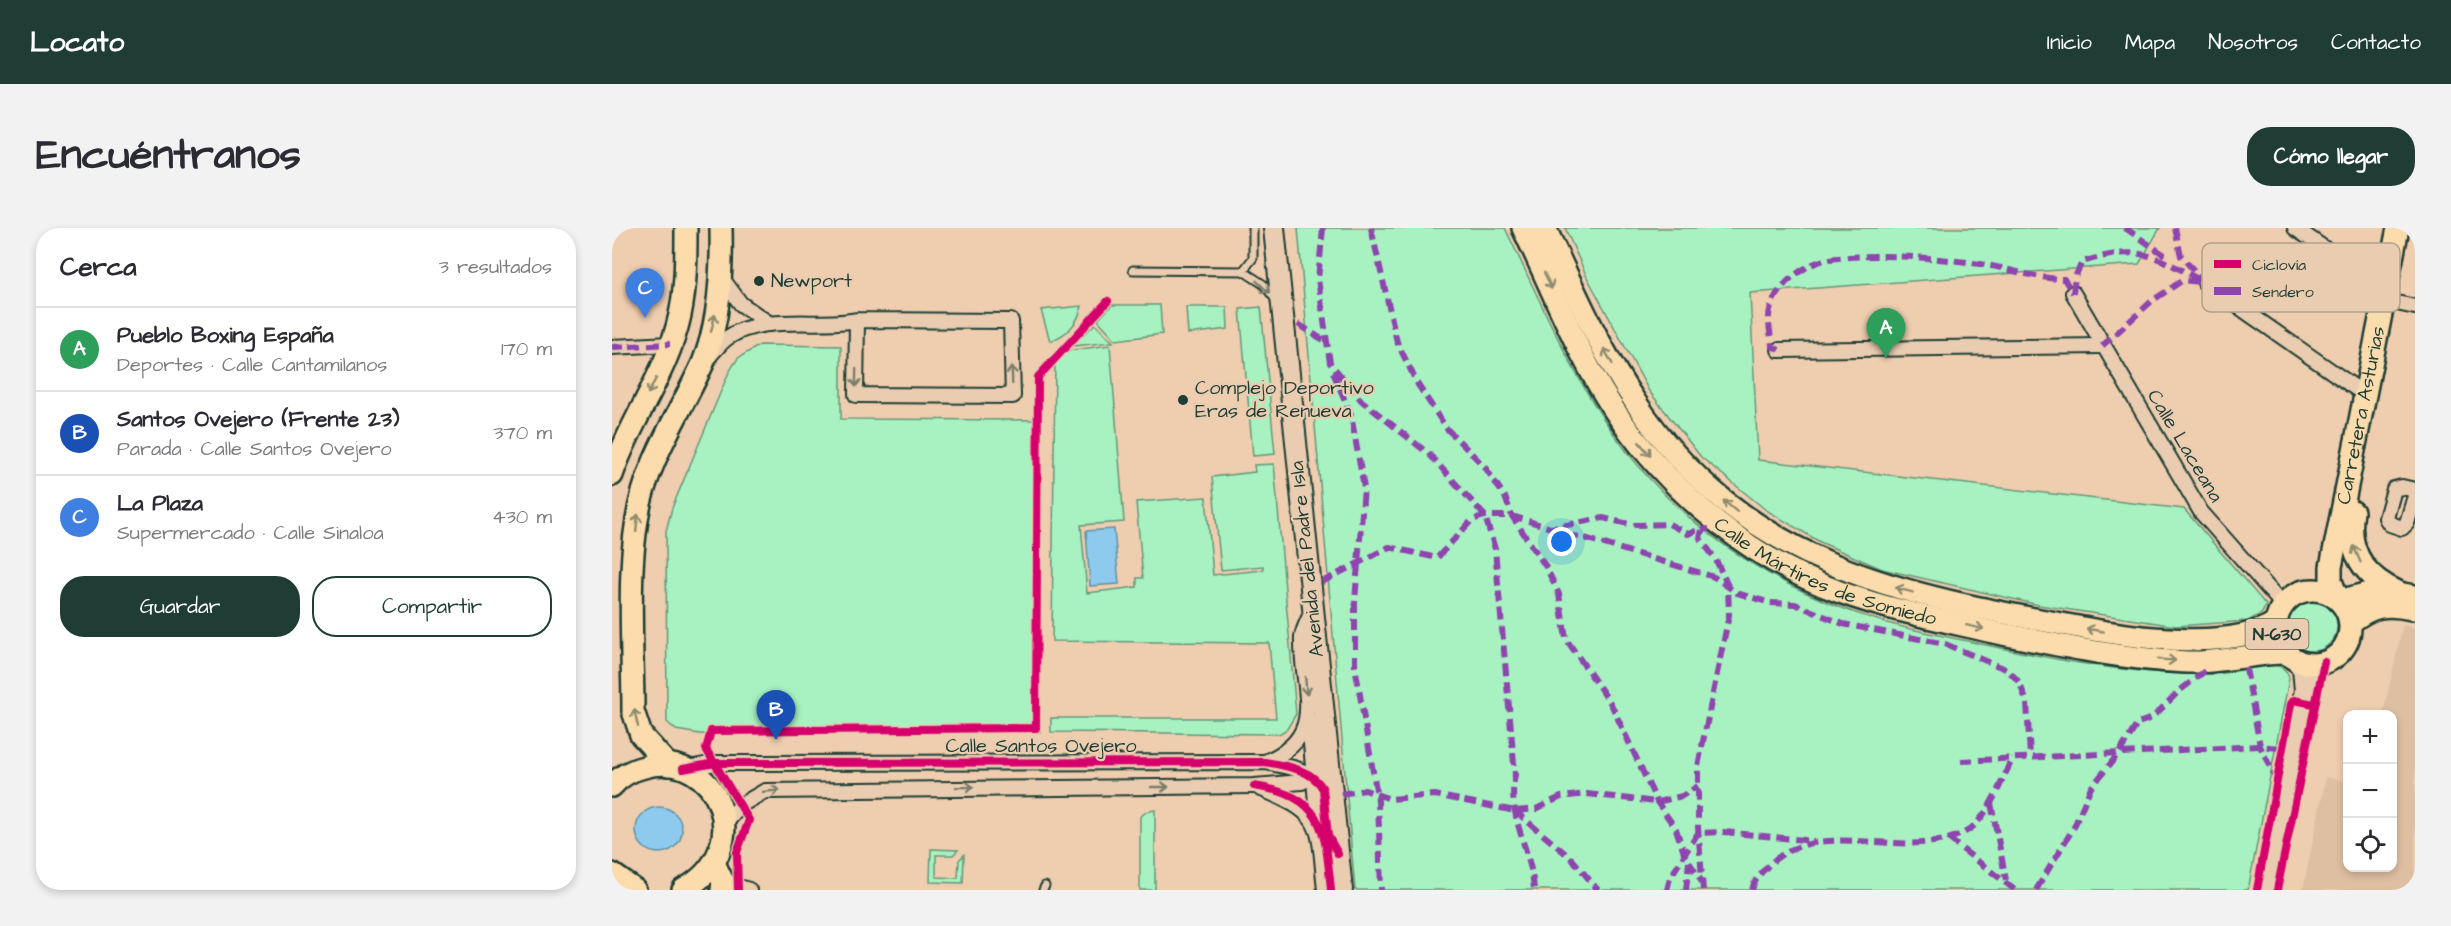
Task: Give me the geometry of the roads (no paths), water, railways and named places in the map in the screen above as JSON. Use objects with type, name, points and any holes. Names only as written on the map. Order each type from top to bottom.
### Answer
[{"type":"main road","points":[[683,890],[700,881],[720,879],[725,824],[720,806],[711,789],[698,777],[676,767],[641,735],[633,711],[634,555],[638,514],[651,468],[703,362],[715,318],[720,276],[721,228]]},
{"type":"main road","name":"Avenida del Padre Isla","points":[[1274,228],[1313,609],[1315,718],[1342,890]]},
{"type":"main road","name":"Calle Mártires de Somiedo","points":[[1523,228],[1590,369],[1621,420],[1673,483],[1710,517],[1737,538],[1788,569],[1839,592],[1868,601],[1957,624],[2106,654],[2190,662],[2291,656]]},
{"type":"main road","name":"Calle Mártires de Somiedo","points":[[1545,228],[1607,355],[1636,403],[1670,447],[1694,474],[1748,520],[1802,552],[1854,575],[1938,599],[2115,634],[2189,639],[2242,635],[2265,630],[2279,614]]},
{"type":"main road","name":"Carretera Asturias","points":[[2394,243],[2397,228]]},
{"type":"main road","points":[[612,475],[627,434],[658,375],[680,316],[682,233]]},
{"type":"main road","name":"Carretera Asturias","points":[[2339,600],[2331,581],[2331,567],[2381,312]]},
{"type":"main road","points":[[2357,434],[2362,453],[2351,540],[2366,572],[2375,580],[2407,594]]},
{"type":"main road","name":"N-630","points":[[2309,590],[2320,582],[2331,567]]},
{"type":"main road","name":"N-630","points":[[2305,690],[2303,669],[2291,656],[2276,633],[2279,614],[2299,592],[2309,590],[2329,594],[2339,600]]},
{"type":"main road","points":[[2407,594],[2381,590],[2339,600],[2350,623],[2364,611],[2378,606],[2395,605],[2415,610]]},
{"type":"main road","name":"N-630","points":[[2305,690],[2315,671],[2344,647],[2349,636],[2350,623]]},
{"type":"main road","name":"N-630","points":[[2291,656],[2305,663],[2324,662]]},
{"type":"main road","points":[[2267,890],[2305,690]]},
{"type":"main road","points":[[612,786],[632,770],[652,765],[676,767]]},
{"type":"main road","points":[[612,874],[635,890]]},
{"type":"street","points":[[2295,228],[2315,243]]},
{"type":"street","points":[[720,276],[741,304],[770,324]]},
{"type":"street","name":"Calle Laceana","points":[[2073,293],[2201,512],[2279,614]]},
{"type":"street","points":[[2400,301],[2415,307]]},
{"type":"street","points":[[2247,312],[2364,394]]},
{"type":"street","points":[[703,362],[728,338],[748,329],[770,324],[842,323],[857,320],[1011,321],[1013,396],[856,395],[857,320]]},
{"type":"street","points":[[612,347],[670,344]]},
{"type":"street","points":[[1779,350],[2102,346]]},
{"type":"street","points":[[2415,490],[2402,487],[2394,489],[2386,518],[2390,524],[2402,528],[2407,523],[2415,496]]},
{"type":"street","points":[[1265,762],[1294,745],[1315,718]]},
{"type":"street","points":[[1315,718],[1321,768],[1314,777],[1315,824],[1325,890]]},
{"type":"street","name":"Calle Santos Ovejero","points":[[676,767],[715,763],[1265,762],[1289,767],[1314,777]]},
{"type":"street","points":[[1314,777],[1323,789],[1328,836],[1338,854]]},
{"type":"street","name":"Calle Santos Ovejero","points":[[725,824],[741,805],[765,791],[1254,786],[1289,784],[1314,777]]},
{"type":"street","name":"Calle Santos Ovejero","points":[[1254,786],[1298,806],[1315,824]]},
{"type":"street","points":[[720,879],[749,890]]},
{"type":"lane","points":[[1243,271],[1253,258],[1253,228]]},
{"type":"lane","points":[[1133,270],[1243,271],[1263,284],[1281,306]]},
{"type":"water","points":[[1114,529],[1119,584],[1090,586],[1086,531]]},
{"type":"water","points":[[659,807],[675,814],[682,830],[675,846],[659,853],[643,846],[636,830],[643,814]]},
{"type":"place","name":"Newport","points":[[759,281]]},
{"type":"place","name":"La Plaza","points":[[645,318]]},
{"type":"place","name":"Pueblo Boxing España","points":[[1886,358]]},
{"type":"place","name":"Complejo Deportivo Eras de Renueva","points":[[1183,400]]},
{"type":"place","name":"Santos Ovejero (Frente 23)","points":[[776,740]]}]
